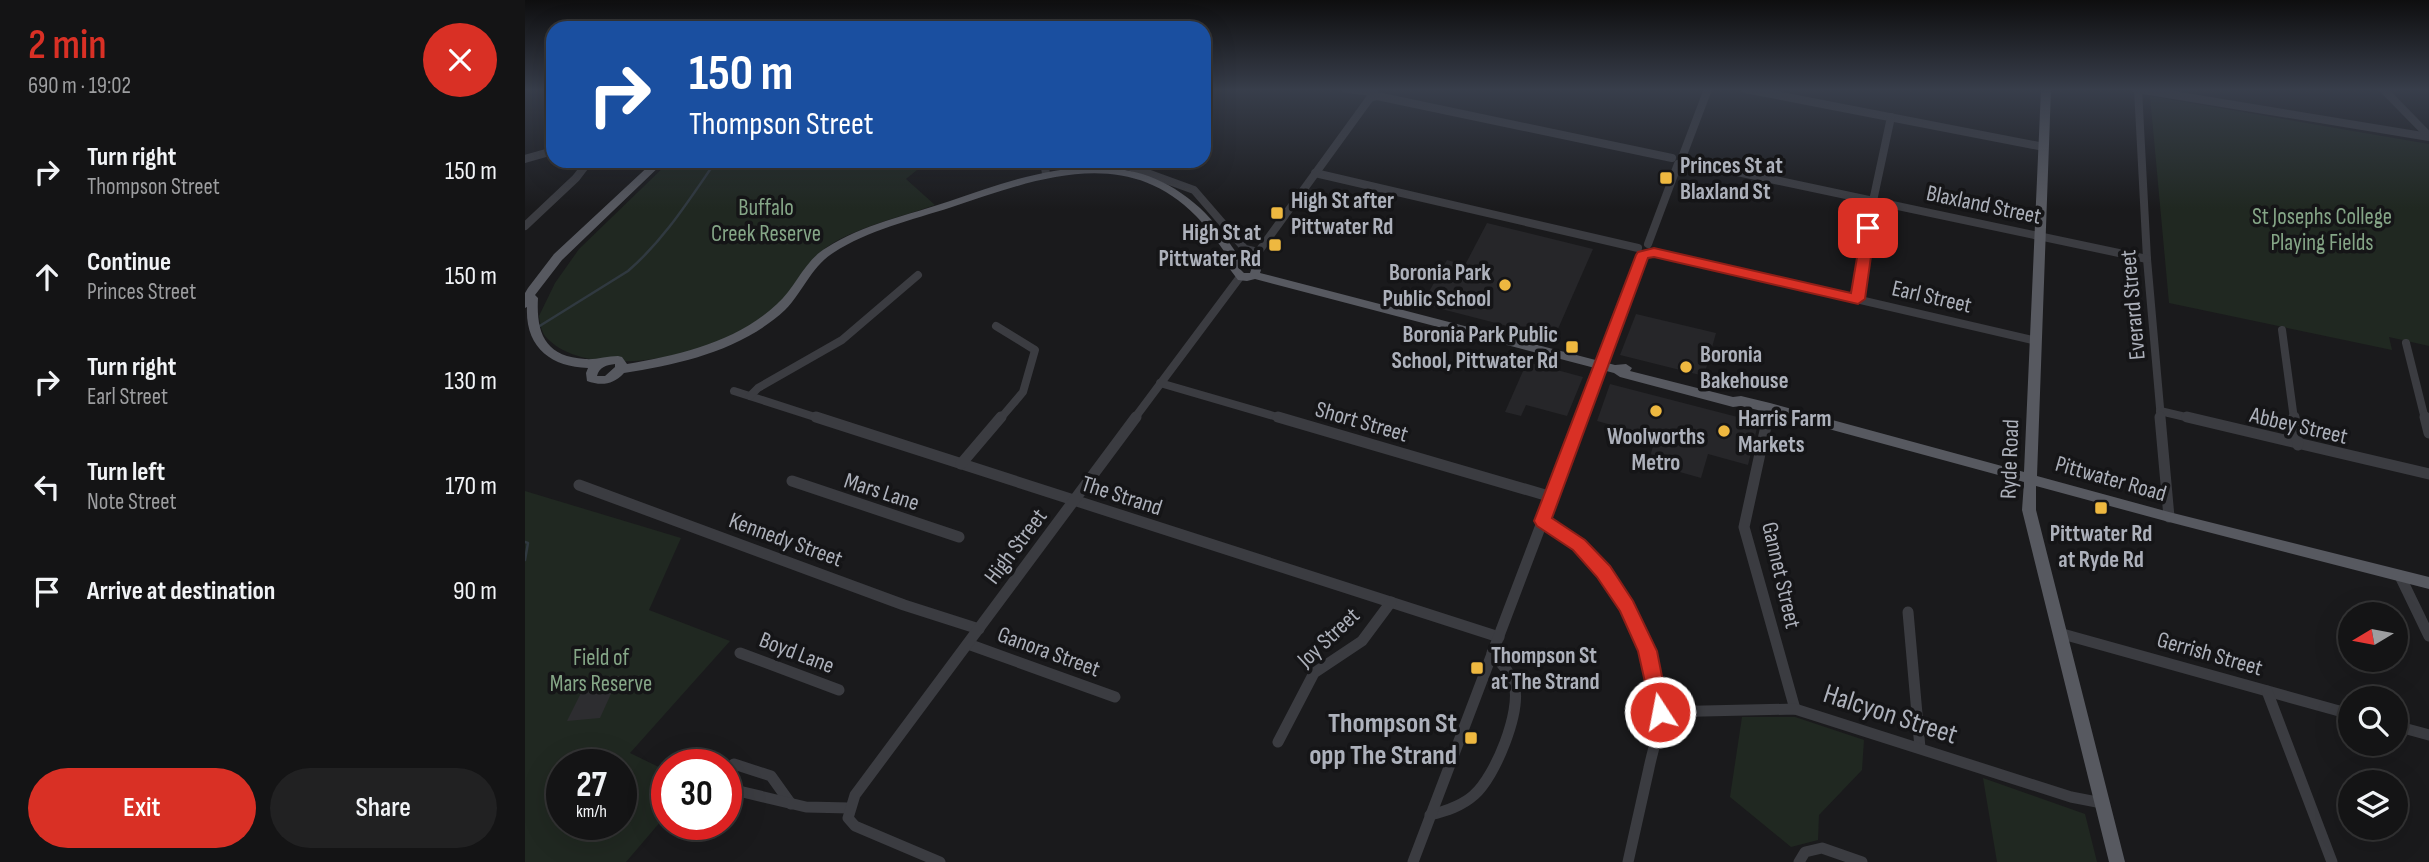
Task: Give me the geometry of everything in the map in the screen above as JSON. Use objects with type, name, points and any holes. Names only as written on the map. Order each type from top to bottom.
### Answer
[{"type":"main road","name":"Ryde Road","points":[[2045,129],[2029,509],[2116,862]]},
{"type":"main road","points":[[621,369],[622,364],[618,360],[572,364],[551,356],[543,351],[528,331],[527,317],[534,296],[565,253],[654,168]]},
{"type":"main road","points":[[525,340],[538,355],[590,375],[593,380],[606,380],[621,369],[684,357],[742,334],[782,306],[816,260],[850,240],[1012,183],[1075,169],[1108,169],[1148,181],[1189,203],[1208,223],[1237,262]]},
{"type":"main road","points":[[525,304],[541,277],[558,257],[565,253]]},
{"type":"main road","points":[[1237,262],[1251,262],[1256,270],[1254,275],[1244,278],[1240,276],[1234,268],[1237,262]]},
{"type":"main road","name":"Pittwater Road","points":[[1254,275],[1602,365],[1619,370],[1620,373],[1733,402],[1741,401],[1770,408],[2169,517],[2429,583]]},
{"type":"main road","points":[[590,375],[600,363]]},
{"type":"street","points":[[1251,262],[1347,129]]},
{"type":"street","points":[[1534,129],[1689,162],[1689,157],[1683,155]]},
{"type":"street","points":[[1315,173],[1640,251],[1651,248],[1675,161],[1683,155],[1693,129]]},
{"type":"street","points":[[1858,299],[1873,201],[1888,129]]},
{"type":"street","points":[[1954,129],[2045,147]]},
{"type":"street","name":"Everard Street","points":[[2140,129],[2147,258],[2169,517]]},
{"type":"street","points":[[2382,129],[2429,137]]},
{"type":"street","points":[[525,159],[546,153]]},
{"type":"street","name":"Blaxland Street","points":[[1689,162],[2147,258]]},
{"type":"street","points":[[525,226],[584,168]]},
{"type":"street","points":[[1045,168],[1046,174]]},
{"type":"street","points":[[1134,168],[1194,190],[1245,249],[1258,252]]},
{"type":"street","name":"Earl Street","points":[[1651,248],[2037,341]]},
{"type":"street","points":[[1413,862],[1602,365],[1640,251]]},
{"type":"street","points":[[750,396],[758,387],[842,340],[918,275]]},
{"type":"street","name":"High Street","points":[[850,808],[855,795],[1240,276]]},
{"type":"street","points":[[961,464],[1023,392],[1035,350],[996,326]]},
{"type":"street","points":[[2281,331],[2298,445]]},
{"type":"street","points":[[2406,342],[2429,433]]},
{"type":"street","name":"Short Street","points":[[1160,383],[1552,497]]},
{"type":"street","name":"The Strand","points":[[734,391],[1499,636]]},
{"type":"street","name":"Gannet Street","points":[[1770,408],[1744,527],[1795,709]]},
{"type":"street","name":"Abbey Street","points":[[2160,411],[2429,474]]},
{"type":"street","name":"Mars Lane","points":[[792,481],[959,537]]},
{"type":"street","name":"Kennedy Street","points":[[579,485],[904,605],[979,629]]},
{"type":"street","points":[[1543,521],[1579,545],[1604,571],[1627,606],[1647,651],[1660,712],[1628,862]]},
{"type":"street","points":[[2400,576],[2429,636]]},
{"type":"street","name":"Joy Street","points":[[1278,742],[1314,673],[1362,641],[1391,602]]},
{"type":"street","points":[[1908,612],[1920,748]]},
{"type":"street","name":"Gerrish Street","points":[[2059,633],[2338,710]]},
{"type":"street","name":"Ganora Street","points":[[968,644],[1115,696]]},
{"type":"street","name":"Boyd Lane","points":[[740,653],[839,690]]},
{"type":"street","points":[[1430,815],[1450,810],[1477,792],[1505,745],[1515,689],[1502,662],[1492,653]]},
{"type":"street","points":[[2267,691],[2332,862]]},
{"type":"street","name":"Halcyon Street","points":[[1660,712],[1795,709],[2071,797],[2102,803]]},
{"type":"street","points":[[2408,729],[2429,735]]},
{"type":"street","points":[[742,767],[771,776],[792,804]]},
{"type":"street","points":[[742,792],[806,807],[850,808],[848,818],[855,826],[940,862]]},
{"type":"street","points":[[1799,862],[1805,852],[1822,848],[1862,862]]},
{"type":"shaded area","name":"Boronia Park Public School","points":[[1487,223],[1593,249],[1554,338],[1422,304],[1447,260],[1465,265]]},
{"type":"shaded area","points":[[1636,314],[1716,333],[1704,376],[1620,355]]},
{"type":"shaded area","points":[[1527,362],[1583,377],[1567,416],[1526,405],[1521,416],[1505,412]]},
{"type":"shaded area","points":[[1610,384],[1753,421],[1757,428],[1748,465],[1708,454],[1701,478],[1648,463],[1656,437],[1597,421]]},
{"type":"green space","name":"St Josephs College Playing Fields","points":[[2153,129],[2343,129],[2429,144],[2429,346],[2389,337],[2392,350],[2169,303]]},
{"type":"green space","name":"Buffalo Creek Reserve","points":[[663,168],[917,168],[906,179],[935,205],[867,227],[830,245],[813,259],[774,310],[754,325],[695,350],[660,358],[594,360],[566,351],[545,336],[539,316],[555,283],[579,249]]},
{"type":"green space","name":"Field of Mars Reserve","points":[[525,491],[681,538],[649,610],[730,641],[634,749],[546,749],[546,840],[637,840],[637,756],[651,763],[651,833],[626,862],[525,862]]},
{"type":"green space","points":[[1742,717],[1795,717],[1864,740],[1862,770],[1819,815],[1818,840],[1791,847],[1730,797]]},
{"type":"green space","points":[[1983,778],[2085,814],[2097,862],[1997,862]]},
{"type":"building","points":[[619,676],[600,718],[567,721],[588,679]]},
{"type":"waterway","points":[[538,327],[628,271],[675,219],[711,168]]},
{"type":"waterway","points":[[525,542],[528,543],[525,560]]},
{"type":"place","name":"Princes St at Blaxland St","points":[[1666,178]]},
{"type":"place","name":"High St after Pittwater Rd","points":[[1277,213]]},
{"type":"place","name":"High St at Pittwater Rd","points":[[1275,245]]},
{"type":"place","name":"Boronia Park Public School","points":[[1505,285]]},
{"type":"place","name":"Boronia Park Public School, Pittwater Rd","points":[[1572,347]]},
{"type":"place","name":"Boronia Bakehouse","points":[[1686,367]]},
{"type":"place","name":"Woolworths Metro","points":[[1656,411]]},
{"type":"place","name":"Harris Farm Markets","points":[[1724,431]]},
{"type":"place","name":"Pittwater Rd at Ryde Rd","points":[[2101,508]]},
{"type":"place","name":"Thompson St at The Strand","points":[[1477,668]]},
{"type":"place","name":"Thompson St opp The Strand","points":[[1471,738]]},
{"type":"route","points":[[1660,712],[1647,651],[1627,606],[1604,571],[1579,545],[1543,521],[1643,255],[1651,255],[1654,252],[1858,299],[1868,228]]}]
